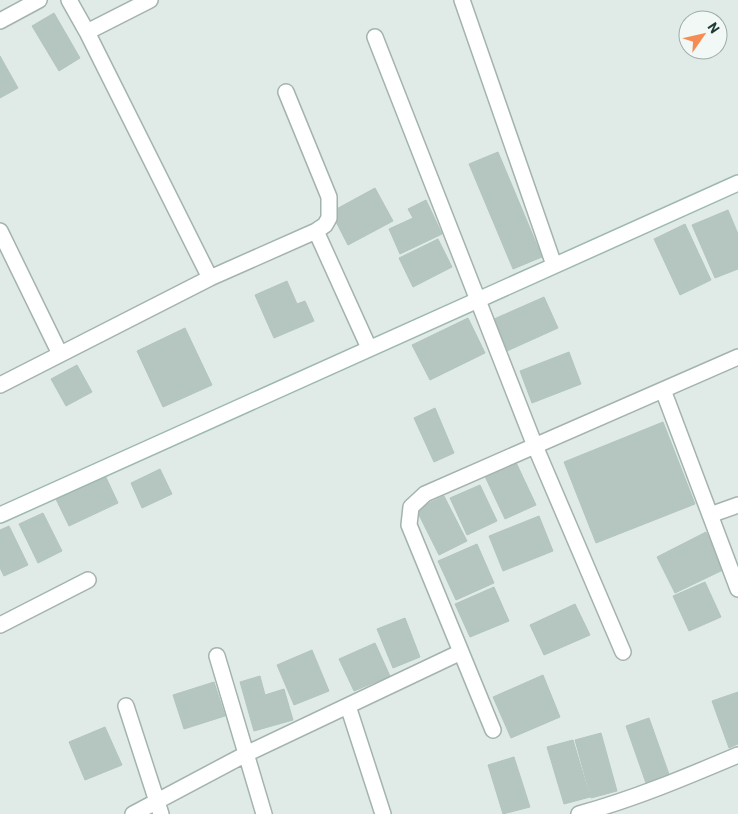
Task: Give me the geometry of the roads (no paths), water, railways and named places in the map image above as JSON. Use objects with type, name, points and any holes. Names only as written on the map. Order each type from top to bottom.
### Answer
[{"type":"street","points":[[0,21],[39,0]]},
{"type":"street","points":[[69,0],[87,32],[210,278]]},
{"type":"street","points":[[87,32],[150,0]]},
{"type":"street","points":[[462,0],[554,266]]},
{"type":"street","points":[[375,37],[535,446],[623,652]]},
{"type":"street","points":[[0,385],[210,278],[325,225],[329,218],[329,197],[286,92]]},
{"type":"street","points":[[0,515],[738,184]]},
{"type":"street","points":[[316,230],[369,348]]},
{"type":"street","points":[[0,231],[60,354]]},
{"type":"street","points":[[493,730],[409,525],[412,506],[425,494],[738,358]]},
{"type":"street","points":[[663,390],[738,589]]},
{"type":"street","points":[[710,515],[738,505]]},
{"type":"street","points":[[0,625],[88,580]]},
{"type":"street","points":[[134,814],[159,808],[246,754],[461,652]]},
{"type":"street","points":[[217,656],[264,814]]},
{"type":"street","points":[[126,706],[159,808]]},
{"type":"street","points":[[348,706],[383,814]]},
{"type":"street","points":[[579,814],[602,808],[738,755]]}]
